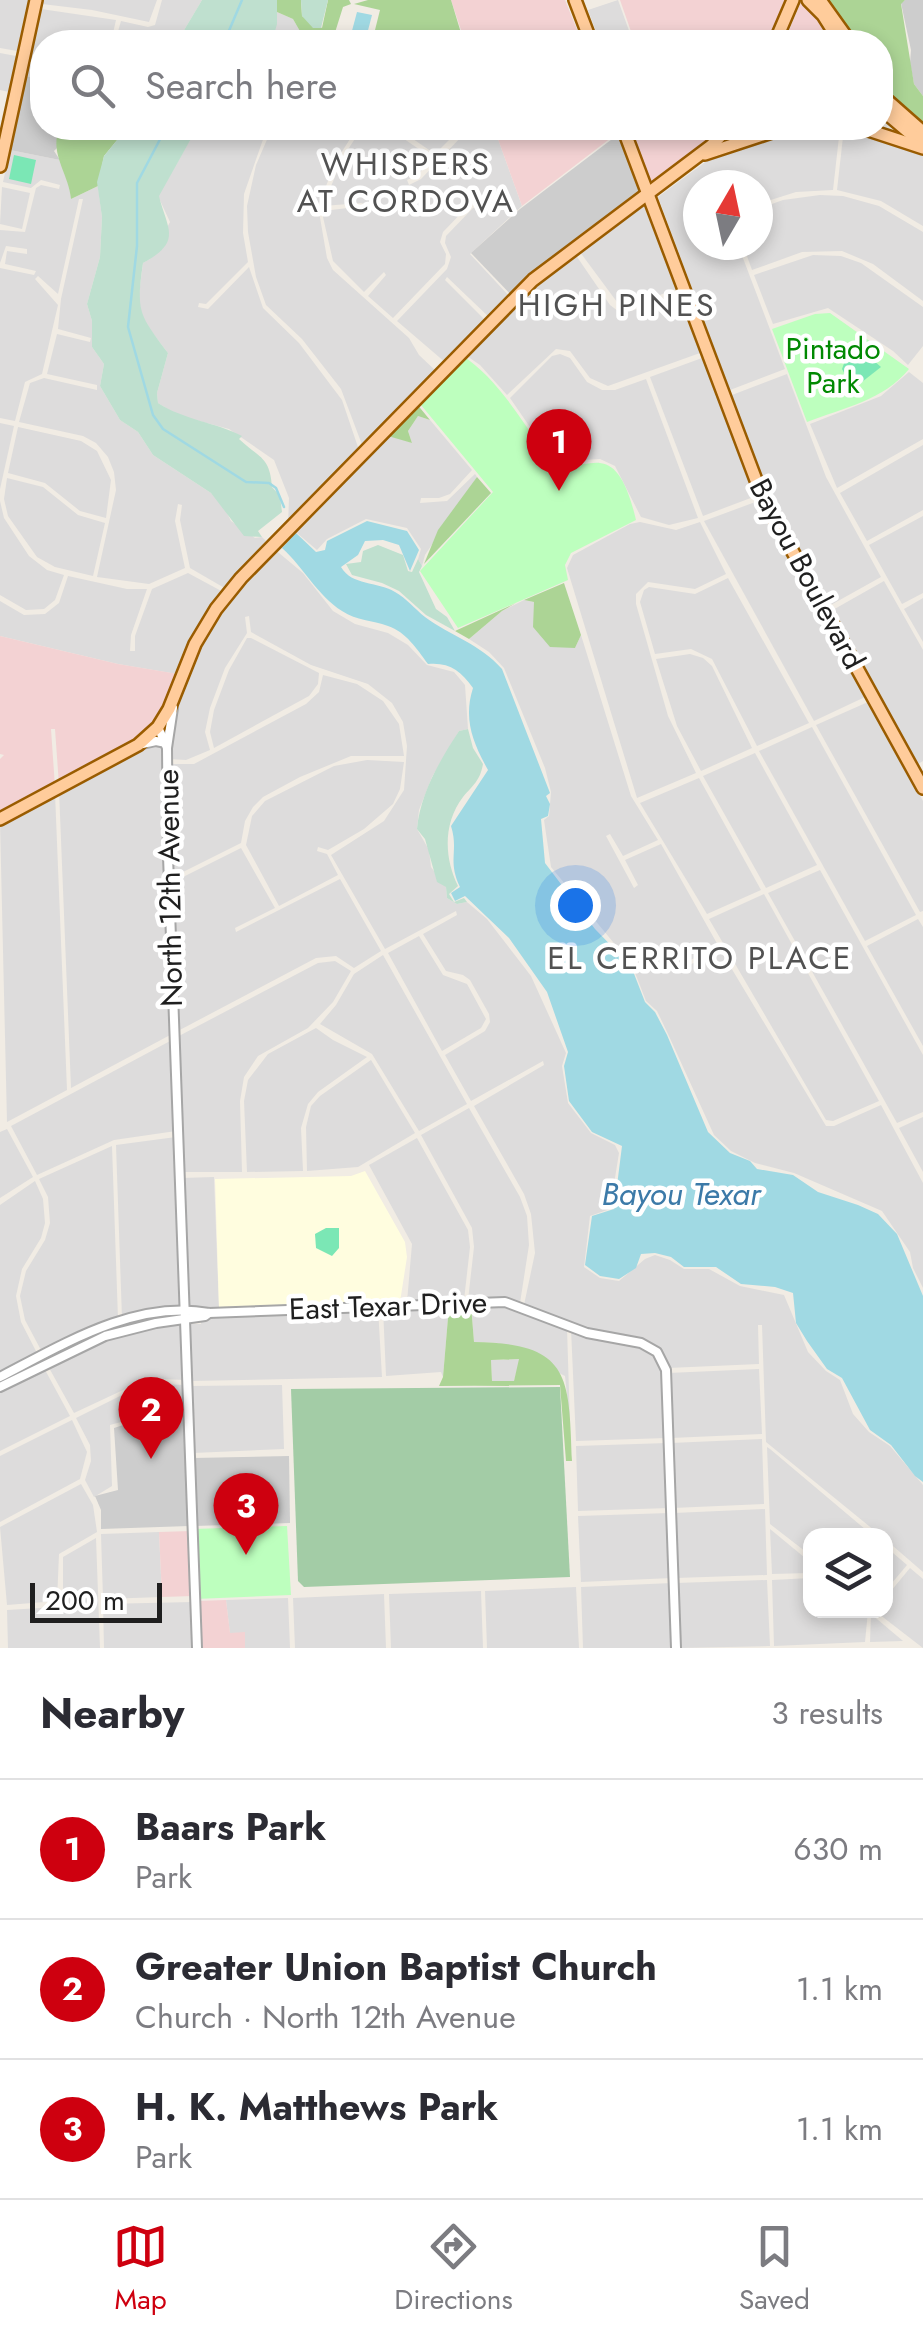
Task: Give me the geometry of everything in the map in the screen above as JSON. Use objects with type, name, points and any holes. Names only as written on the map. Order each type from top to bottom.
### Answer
[{"type":"main road","points":[[0,166],[36,0]]},
{"type":"main road","points":[[574,0],[586,30]]},
{"type":"main road","points":[[780,30],[793,0]]},
{"type":"main road","points":[[808,0],[832,30]]},
{"type":"main road","points":[[820,0],[841,30]]},
{"type":"main road","points":[[893,105],[923,132]]},
{"type":"main road","points":[[893,119],[923,146]]},
{"type":"main road","points":[[893,137],[923,146]]},
{"type":"main road","name":"Bayou Boulevard","points":[[628,140],[758,489],[923,788]]},
{"type":"main road","name":"North 12th Avenue","points":[[158,727],[208,620],[292,525],[532,281],[716,140]]},
{"type":"main road","points":[[701,154],[734,140]]},
{"type":"main road","points":[[0,819],[138,746],[158,727]]},
{"type":"street","points":[[138,746],[156,741],[167,746],[173,698]]},
{"type":"street","name":"North 12th Avenue","points":[[158,727],[167,746],[198,1648]]},
{"type":"street","name":"East Texar Drive","points":[[185,1315],[505,1302],[587,1332],[641,1342],[656,1352],[666,1370],[676,1648]]},
{"type":"street","points":[[0,1377],[98,1329],[138,1317],[185,1315]]},
{"type":"street","points":[[0,1388],[105,1336],[185,1315]]},
{"type":"shaded area","points":[[0,0],[28,0],[17,51],[0,48]]},
{"type":"shaded area","points":[[43,0],[157,0],[149,22],[42,4]]},
{"type":"shaded area","points":[[162,0],[202,0],[184,30],[118,30],[121,21],[155,25]]},
{"type":"shaded area","points":[[451,0],[565,0],[577,30],[461,30]]},
{"type":"shaded area","points":[[618,0],[629,30],[596,30],[588,10]]},
{"type":"shaded area","points":[[620,0],[793,0],[780,30],[630,30]]},
{"type":"shaded area","points":[[802,0],[828,30],[789,30]]},
{"type":"shaded area","points":[[923,0],[923,96],[914,84],[910,63],[901,3]]},
{"type":"shaded area","points":[[41,9],[116,20],[114,30],[36,30]]},
{"type":"shaded area","points":[[277,12],[293,19],[299,30],[274,30]]},
{"type":"shaded area","points":[[0,53],[16,56],[9,92],[0,90]]},
{"type":"shaded area","points":[[26,76],[30,77],[30,140],[65,140],[54,151],[60,160],[10,150]]},
{"type":"shaded area","points":[[190,140],[263,140],[244,194],[243,233],[248,262],[206,304],[199,303],[198,307],[208,309],[249,267],[263,308],[299,343],[342,400],[360,453],[288,526],[289,498],[274,460],[229,429],[177,415],[158,403],[168,353],[144,322],[138,302],[143,263],[150,259],[170,222],[158,196]]},
{"type":"shaded area","points":[[267,140],[349,140],[336,161],[318,206],[327,258],[333,270],[409,338],[419,355],[437,372],[364,450],[341,389],[302,339],[266,305],[256,277],[248,232],[247,206],[256,165]]},
{"type":"shaded area","points":[[354,140],[406,140],[432,158],[418,175],[407,180],[409,185],[421,179],[458,140],[498,140],[522,206],[470,254],[511,298],[491,319],[447,277],[445,280],[487,322],[446,363],[397,321],[447,269],[451,257],[446,236],[473,208],[482,206],[484,199],[479,194],[472,195],[470,204],[443,232],[440,242],[446,254],[445,264],[393,318],[368,296],[386,275],[384,272],[364,292],[333,261],[323,211],[356,207],[368,210],[369,205],[323,206]]},
{"type":"shaded area","points":[[415,140],[449,140],[435,154]]},
{"type":"shaded area","points":[[498,140],[608,140],[522,206]]},
{"type":"shaded area","points":[[611,140],[628,140],[648,194],[514,298],[471,253],[520,209]]},
{"type":"shaded area","points":[[628,140],[713,140],[648,194]]},
{"type":"shaded area","points":[[754,140],[839,140],[833,190],[796,192],[773,199],[773,170],[694,170],[716,154]]},
{"type":"shaded area","points":[[843,140],[889,140],[923,151],[923,226],[881,201],[837,190]]},
{"type":"shaded area","points":[[10,150],[60,160],[70,181],[71,199],[98,186],[102,217],[100,257],[87,304],[92,321],[92,347],[104,364],[100,386],[120,420],[138,432],[153,455],[211,493],[222,503],[231,521],[270,545],[228,590],[190,568],[180,520],[182,505],[178,504],[175,521],[185,568],[149,584],[97,577],[116,490],[108,457],[96,443],[83,436],[19,422],[30,383],[44,378],[97,390],[97,385],[47,374],[57,334],[90,342],[91,338],[58,329],[83,199],[79,199],[58,294],[38,276],[35,279],[58,305],[42,374],[25,382],[15,421],[0,418],[0,268],[34,275],[36,271],[5,264],[7,251],[27,254],[27,249],[6,246],[0,263],[0,230],[25,232],[36,188],[41,185],[59,189],[60,185],[41,180],[31,188],[3,182]]},
{"type":"shaded area","points":[[683,178],[683,260],[744,260],[785,369],[730,390],[658,197]]},
{"type":"shaded area","points":[[2,187],[30,193],[22,229],[0,224]]},
{"type":"shaded area","points":[[843,196],[879,206],[923,232],[923,301],[873,264],[842,251],[802,252],[752,270],[748,260],[773,260],[773,204]]},
{"type":"shaded area","points":[[642,201],[676,289],[620,306],[577,248]]},
{"type":"shaded area","points":[[573,251],[618,311],[631,311],[677,294],[700,353],[608,386],[590,378],[570,351],[556,349],[507,395],[480,365],[464,354],[534,282]]},
{"type":"shaded area","points":[[813,255],[841,256],[861,263],[923,307],[923,346],[908,365],[828,308],[773,324],[754,275]]},
{"type":"shaded area","points":[[552,356],[570,358],[587,382],[602,390],[615,390],[646,379],[698,518],[669,525],[641,517],[615,466],[600,459],[564,461],[545,449],[510,398]]},
{"type":"shaded area","points":[[702,358],[756,496],[703,516],[650,377]]},
{"type":"shaded area","points":[[909,372],[923,383],[923,439],[837,488],[810,424],[881,396]]},
{"type":"shaded area","points":[[787,374],[826,477],[881,577],[829,606],[763,484],[732,395]]},
{"type":"shaded area","points":[[418,416],[430,420],[472,470],[450,494],[421,498],[420,503],[447,501],[475,474],[477,477],[425,555],[422,566],[418,559],[421,549],[407,528],[366,519],[327,539],[317,550],[297,533],[292,534],[290,530],[386,433],[412,443],[408,431]]},
{"type":"shaded area","points":[[0,423],[14,426],[0,489]]},
{"type":"shaded area","points":[[18,427],[81,441],[97,451],[111,480],[106,518],[80,511],[45,483],[8,473]]},
{"type":"shaded area","points":[[923,445],[923,510],[867,541],[840,493]]},
{"type":"shaded area","points":[[7,478],[43,487],[78,515],[105,523],[93,576],[55,567],[37,557],[8,516],[4,499]]},
{"type":"shaded area","points":[[0,501],[4,518],[29,556],[47,570],[64,575],[55,600],[44,609],[26,610],[0,595]]},
{"type":"shaded area","points":[[758,501],[865,697],[814,721],[704,521]]},
{"type":"shaded area","points":[[923,516],[923,593],[902,604],[869,545]]},
{"type":"shaded area","points":[[640,522],[676,530],[700,522],[726,574],[695,589],[648,582],[636,594],[668,716],[696,773],[637,798],[567,568],[573,555]]},
{"type":"shaded area","points":[[273,548],[303,573],[333,611],[355,624],[388,633],[408,645],[427,665],[454,672],[465,685],[468,729],[459,731],[432,777],[419,810],[417,829],[429,850],[431,867],[446,887],[447,898],[457,904],[467,902],[487,919],[531,976],[566,1053],[562,1066],[568,1103],[591,1133],[615,1145],[619,1153],[610,1209],[590,1216],[584,1267],[600,1278],[619,1281],[655,1255],[684,1269],[709,1269],[740,1286],[784,1295],[808,1352],[840,1380],[853,1414],[869,1432],[890,1446],[923,1485],[923,1572],[893,1546],[893,1528],[871,1528],[766,1442],[762,1325],[758,1325],[759,1364],[668,1368],[660,1350],[588,1330],[524,1305],[535,1253],[531,1214],[524,1194],[474,1106],[544,1065],[543,1061],[471,1101],[445,1055],[485,1031],[489,1014],[470,980],[446,971],[423,934],[457,915],[456,911],[385,949],[331,855],[384,821],[404,790],[407,746],[403,722],[392,703],[368,684],[311,665],[251,632],[249,616],[245,617],[247,633],[225,668],[210,708],[205,732],[210,750],[186,760],[169,759],[175,698],[210,622]]},
{"type":"shaded area","points":[[188,573],[225,593],[171,698],[177,674],[0,636],[0,601],[24,615],[45,614],[59,603],[68,576],[127,589],[147,589],[131,635],[130,651],[135,651],[135,636],[152,589]]},
{"type":"shaded area","points":[[728,578],[809,723],[757,746],[712,659],[691,649],[655,654],[640,602],[649,587],[695,594]]},
{"type":"shaded area","points":[[884,581],[923,650],[923,761],[918,764],[831,611]]},
{"type":"shaded area","points":[[923,598],[923,642],[904,609]]},
{"type":"shaded area","points":[[524,600],[534,602],[575,648],[581,635],[631,796],[658,840],[623,856],[610,834],[606,836],[634,888],[638,885],[625,860],[661,844],[719,947],[679,965],[680,969],[721,951],[826,1126],[881,1105],[923,1183],[923,1288],[910,1252],[882,1211],[794,1173],[755,1163],[731,1151],[714,1135],[657,1011],[646,1001],[632,965],[551,867],[544,820],[549,816],[551,792],[545,768],[504,668],[469,639],[502,611]]},
{"type":"shaded area","points":[[0,636],[178,674],[163,715],[143,739],[59,785],[55,729],[51,729],[55,787],[0,816],[0,759],[4,755],[0,754]]},
{"type":"shaded area","points":[[247,638],[319,673],[318,684],[309,696],[214,748],[210,732],[214,710],[229,670]]},
{"type":"shaded area","points":[[690,654],[712,666],[752,748],[701,771],[677,726],[656,659]]},
{"type":"shaded area","points":[[323,675],[357,684],[383,701],[399,724],[404,756],[351,756],[300,777],[263,797],[253,807],[245,821],[241,843],[171,878],[169,764],[194,764],[306,704],[319,692]]},
{"type":"shaded area","points":[[868,702],[923,801],[920,912],[816,725]]},
{"type":"shaded area","points":[[812,727],[916,915],[865,941],[759,751]]},
{"type":"shaded area","points":[[164,745],[172,1034],[71,1088],[59,790],[139,748]]},
{"type":"shaded area","points":[[755,753],[817,865],[766,888],[703,776]]},
{"type":"shaded area","points":[[367,760],[404,762],[393,804],[364,829],[328,850],[318,847],[317,851],[327,854],[338,875],[279,906],[246,845],[252,816],[265,801],[334,766]]},
{"type":"shaded area","points":[[699,778],[761,890],[707,914],[640,803]]},
{"type":"shaded area","points":[[55,793],[67,1090],[7,1122],[0,822]]},
{"type":"shaded area","points":[[241,848],[275,908],[235,928],[236,932],[340,879],[381,951],[354,968],[336,956],[316,958],[176,1032],[171,883]]},
{"type":"shaded area","points":[[820,870],[923,1055],[923,1112],[897,1123],[768,893]]},
{"type":"shaded area","points":[[764,894],[879,1101],[833,1121],[826,1120],[709,919]]},
{"type":"shaded area","points":[[918,919],[923,927],[923,1046],[867,946]]},
{"type":"shaded area","points":[[419,936],[443,975],[467,984],[486,1019],[481,1028],[442,1051],[388,953]]},
{"type":"shaded area","points":[[383,955],[467,1104],[419,1131],[372,1054],[320,1024],[354,974]]},
{"type":"shaded area","points":[[335,961],[351,971],[333,1002],[308,1028],[258,1056],[244,1077],[240,1101],[242,1172],[182,1172],[177,1037],[318,963]]},
{"type":"shaded area","points":[[316,1028],[367,1057],[318,1092],[308,1104],[301,1128],[303,1171],[247,1172],[244,1101],[248,1080],[268,1054]]},
{"type":"shaded area","points":[[172,1040],[176,1131],[114,1140],[37,1175],[11,1126]]},
{"type":"shaded area","points":[[371,1060],[415,1133],[358,1167],[307,1171],[306,1127],[311,1106]]},
{"type":"shaded area","points":[[469,1108],[527,1216],[529,1245],[520,1303],[505,1299],[468,1300],[474,1247],[472,1228],[421,1135]]},
{"type":"shaded area","points":[[923,1117],[923,1172],[899,1128]]},
{"type":"shaded area","points":[[7,1129],[33,1177],[0,1198],[0,1132]]},
{"type":"shaded area","points":[[176,1137],[182,1308],[122,1318],[116,1145]]},
{"type":"shaded area","points":[[417,1138],[468,1230],[464,1300],[407,1302],[412,1244],[369,1165]]},
{"type":"shaded area","points":[[112,1146],[118,1319],[42,1352],[25,1320],[20,1296],[26,1271],[45,1240],[50,1223],[48,1197],[39,1179]]},
{"type":"shaded area","points":[[365,1171],[405,1242],[407,1257],[400,1302],[219,1307],[215,1179],[351,1176]]},
{"type":"shaded area","points":[[214,1177],[219,1309],[187,1308],[182,1178]]},
{"type":"shaded area","points":[[35,1181],[43,1199],[45,1223],[41,1238],[22,1269],[16,1296],[21,1322],[38,1355],[0,1375],[0,1205]]},
{"type":"shaded area","points":[[505,1304],[567,1328],[570,1424],[565,1376],[498,1343],[474,1342],[471,1305]]},
{"type":"shaded area","points":[[449,1306],[443,1377],[441,1372],[386,1376],[383,1308]]},
{"type":"shaded area","points":[[378,1308],[382,1377],[190,1381],[187,1324],[201,1324],[201,1319],[211,1315]]},
{"type":"shaded area","points":[[183,1324],[185,1380],[136,1384],[74,1413],[48,1366],[74,1351],[124,1333]]},
{"type":"shaded area","points":[[571,1329],[635,1344],[655,1354],[664,1371],[666,1438],[576,1441]]},
{"type":"shaded area","points":[[520,1359],[514,1381],[492,1381],[491,1360]]},
{"type":"shaded area","points":[[44,1368],[70,1416],[0,1451],[0,1391]]},
{"type":"shaded area","points":[[759,1369],[762,1434],[671,1438],[668,1373]]},
{"type":"shaded area","points":[[162,1384],[185,1385],[186,1411],[157,1412],[110,1425],[112,1486],[94,1497],[85,1480],[91,1461],[90,1445],[76,1418],[124,1394]]},
{"type":"shaded area","points":[[282,1385],[284,1449],[193,1453],[190,1386]]},
{"type":"shaded area","points":[[184,1411],[189,1526],[101,1529],[101,1510],[95,1496],[118,1490],[114,1428],[157,1414]]},
{"type":"shaded area","points":[[72,1420],[87,1452],[80,1479],[0,1522],[0,1456]]},
{"type":"shaded area","points":[[762,1439],[764,1504],[673,1508],[671,1443]]},
{"type":"shaded area","points":[[667,1443],[669,1508],[578,1511],[576,1446]]},
{"type":"shaded area","points":[[767,1447],[864,1528],[803,1528],[803,1550],[770,1524]]},
{"type":"shaded area","points":[[289,1456],[290,1523],[195,1526],[193,1458]]},
{"type":"shaded area","points":[[81,1484],[93,1505],[97,1532],[59,1554],[57,1601],[7,1605],[0,1527]]},
{"type":"shaded area","points":[[765,1509],[767,1575],[676,1578],[674,1513]]},
{"type":"shaded area","points":[[669,1513],[672,1578],[581,1582],[578,1516]]},
{"type":"shaded area","points":[[770,1529],[803,1556],[803,1573],[772,1574]]},
{"type":"shaded area","points":[[191,1531],[193,1596],[162,1597],[159,1532]]},
{"type":"shaded area","points":[[159,1532],[162,1597],[103,1599],[101,1534]]},
{"type":"shaded area","points":[[96,1538],[100,1648],[8,1648],[7,1610],[57,1607],[63,1598],[63,1557]]},
{"type":"shaded area","points":[[893,1553],[907,1565],[893,1582]]},
{"type":"shaded area","points":[[910,1568],[923,1579],[923,1648],[884,1618],[893,1618],[893,1589]]},
{"type":"shaded area","points":[[803,1578],[803,1618],[867,1618],[865,1642],[774,1646],[772,1580]]},
{"type":"shaded area","points":[[767,1580],[770,1646],[679,1648],[676,1583]]},
{"type":"shaded area","points":[[672,1583],[674,1648],[583,1648],[581,1587]]},
{"type":"shaded area","points":[[576,1587],[579,1648],[487,1648],[485,1591]]},
{"type":"shaded area","points":[[481,1591],[483,1648],[391,1648],[389,1594]]},
{"type":"shaded area","points":[[384,1594],[386,1648],[295,1648],[293,1598]]},
{"type":"shaded area","points":[[288,1598],[290,1648],[245,1648],[245,1633],[230,1634],[226,1600]]},
{"type":"shaded area","points":[[226,1600],[230,1633],[245,1632],[245,1648],[200,1648],[198,1601]]},
{"type":"shaded area","points":[[193,1602],[195,1648],[104,1648],[103,1604]]},
{"type":"shaded area","points":[[871,1618],[903,1641],[870,1642]]},
{"type":"green space","points":[[202,0],[277,0],[275,30],[184,30]]},
{"type":"green space","points":[[277,0],[301,0],[302,16],[322,28],[328,0],[349,0],[351,4],[343,7],[336,30],[299,30],[293,19],[277,12]]},
{"type":"green space","points":[[301,0],[328,0],[321,28],[313,28],[302,16]]},
{"type":"green space","points":[[368,0],[451,0],[460,30],[375,30],[380,10],[354,4]]},
{"type":"green space","points":[[827,0],[905,0],[901,4],[914,84],[923,96],[923,126],[893,99],[893,30],[848,30]]},
{"type":"green space","points":[[57,140],[117,140],[104,156],[98,186],[71,199]]},
{"type":"green space","points":[[117,140],[190,140],[159,196],[168,241],[143,263],[142,312],[168,353],[158,403],[242,436],[239,439],[266,463],[272,487],[280,496],[282,512],[258,531],[262,537],[244,536],[211,493],[153,455],[138,432],[120,420],[100,386],[104,364],[92,347],[92,321],[87,304],[100,257],[102,217],[97,182],[104,156]]},
{"type":"green space","points":[[14,155],[36,160],[31,184],[9,179]]},
{"type":"green space","name":"Pintado Park","points":[[830,313],[909,369],[875,396],[807,422],[772,329],[815,314]]},
{"type":"green space","points":[[857,346],[881,367],[853,389],[842,369]]},
{"type":"green space","points":[[460,354],[495,385],[548,456],[560,464],[607,465],[617,473],[636,520],[571,553],[565,565],[568,580],[458,628],[420,571],[493,492],[416,399]]},
{"type":"green space","points":[[416,403],[430,420],[418,416],[408,431],[412,443],[388,436],[386,433]]},
{"type":"green space","points":[[477,477],[491,493],[424,564],[438,530]]},
{"type":"green space","points":[[378,545],[403,555],[408,571],[412,572],[418,559],[422,566],[419,572],[436,609],[447,617],[455,631],[426,615],[399,591],[352,575],[346,564],[361,562],[363,551]]},
{"type":"green space","points":[[564,583],[581,635],[575,648],[550,647],[533,627],[534,602],[524,600]]},
{"type":"green space","points":[[516,603],[469,639],[455,631]]},
{"type":"green space","points":[[468,729],[483,764],[478,779],[456,807],[449,829],[448,852],[458,886],[449,894],[454,902],[464,898],[467,902],[457,904],[447,898],[446,887],[437,882],[425,839],[417,829],[422,803],[438,766],[459,731]]},
{"type":"green space","points":[[326,1228],[339,1228],[339,1248],[332,1256],[316,1248],[315,1234]]},
{"type":"green space","points":[[471,1305],[474,1342],[530,1349],[558,1370],[569,1407],[572,1461],[566,1461],[560,1385],[439,1386],[449,1306]],"holes":[[[519,1359],[514,1381],[492,1381],[491,1360]]]},
{"type":"green space","points":[[560,1387],[570,1577],[304,1587],[298,1581],[291,1389]]},
{"type":"green space","points":[[287,1526],[291,1595],[195,1599],[193,1529]]},
{"type":"water","points":[[357,12],[372,15],[368,30],[352,30]]},
{"type":"water","name":"Bayou Texar","points":[[367,521],[407,531],[419,550],[410,571],[399,545],[383,540],[365,541],[358,555],[341,567],[346,573],[399,594],[425,617],[475,647],[502,669],[550,793],[546,796],[550,804],[548,816],[541,819],[545,863],[595,929],[631,966],[645,1002],[667,1035],[708,1132],[730,1153],[750,1161],[757,1169],[793,1175],[818,1192],[878,1214],[897,1234],[923,1296],[923,1482],[891,1445],[870,1430],[842,1378],[827,1369],[807,1341],[796,1323],[793,1293],[741,1284],[716,1267],[684,1267],[671,1257],[655,1253],[641,1254],[636,1268],[619,1279],[600,1276],[585,1265],[592,1216],[614,1209],[622,1146],[592,1132],[569,1101],[564,1066],[568,1052],[547,992],[509,938],[465,896],[455,901],[451,893],[460,887],[454,870],[451,826],[488,770],[471,730],[473,688],[454,669],[428,664],[400,632],[353,617],[333,605],[282,548],[296,533],[316,552],[325,550],[327,541]]},
{"type":"waterway","points":[[229,30],[242,0]]},
{"type":"waterway","points":[[160,140],[137,183],[137,246],[128,327],[153,415],[163,429],[246,482],[269,483],[276,488],[284,507]]},
{"type":"place","name":"Baars Park","points":[[559,491]]},
{"type":"place","name":"Greater Union Baptist Church","points":[[151,1459]]},
{"type":"place","name":"H. K. Matthews Park","points":[[246,1555]]},
{"type":"district","name":"WHISPERS AT CORDOVA","points":[[406,182]]},
{"type":"district","name":"HIGH PINES","points":[[617,305]]},
{"type":"district","name":"EL CERRITO PLACE","points":[[700,958]]}]
